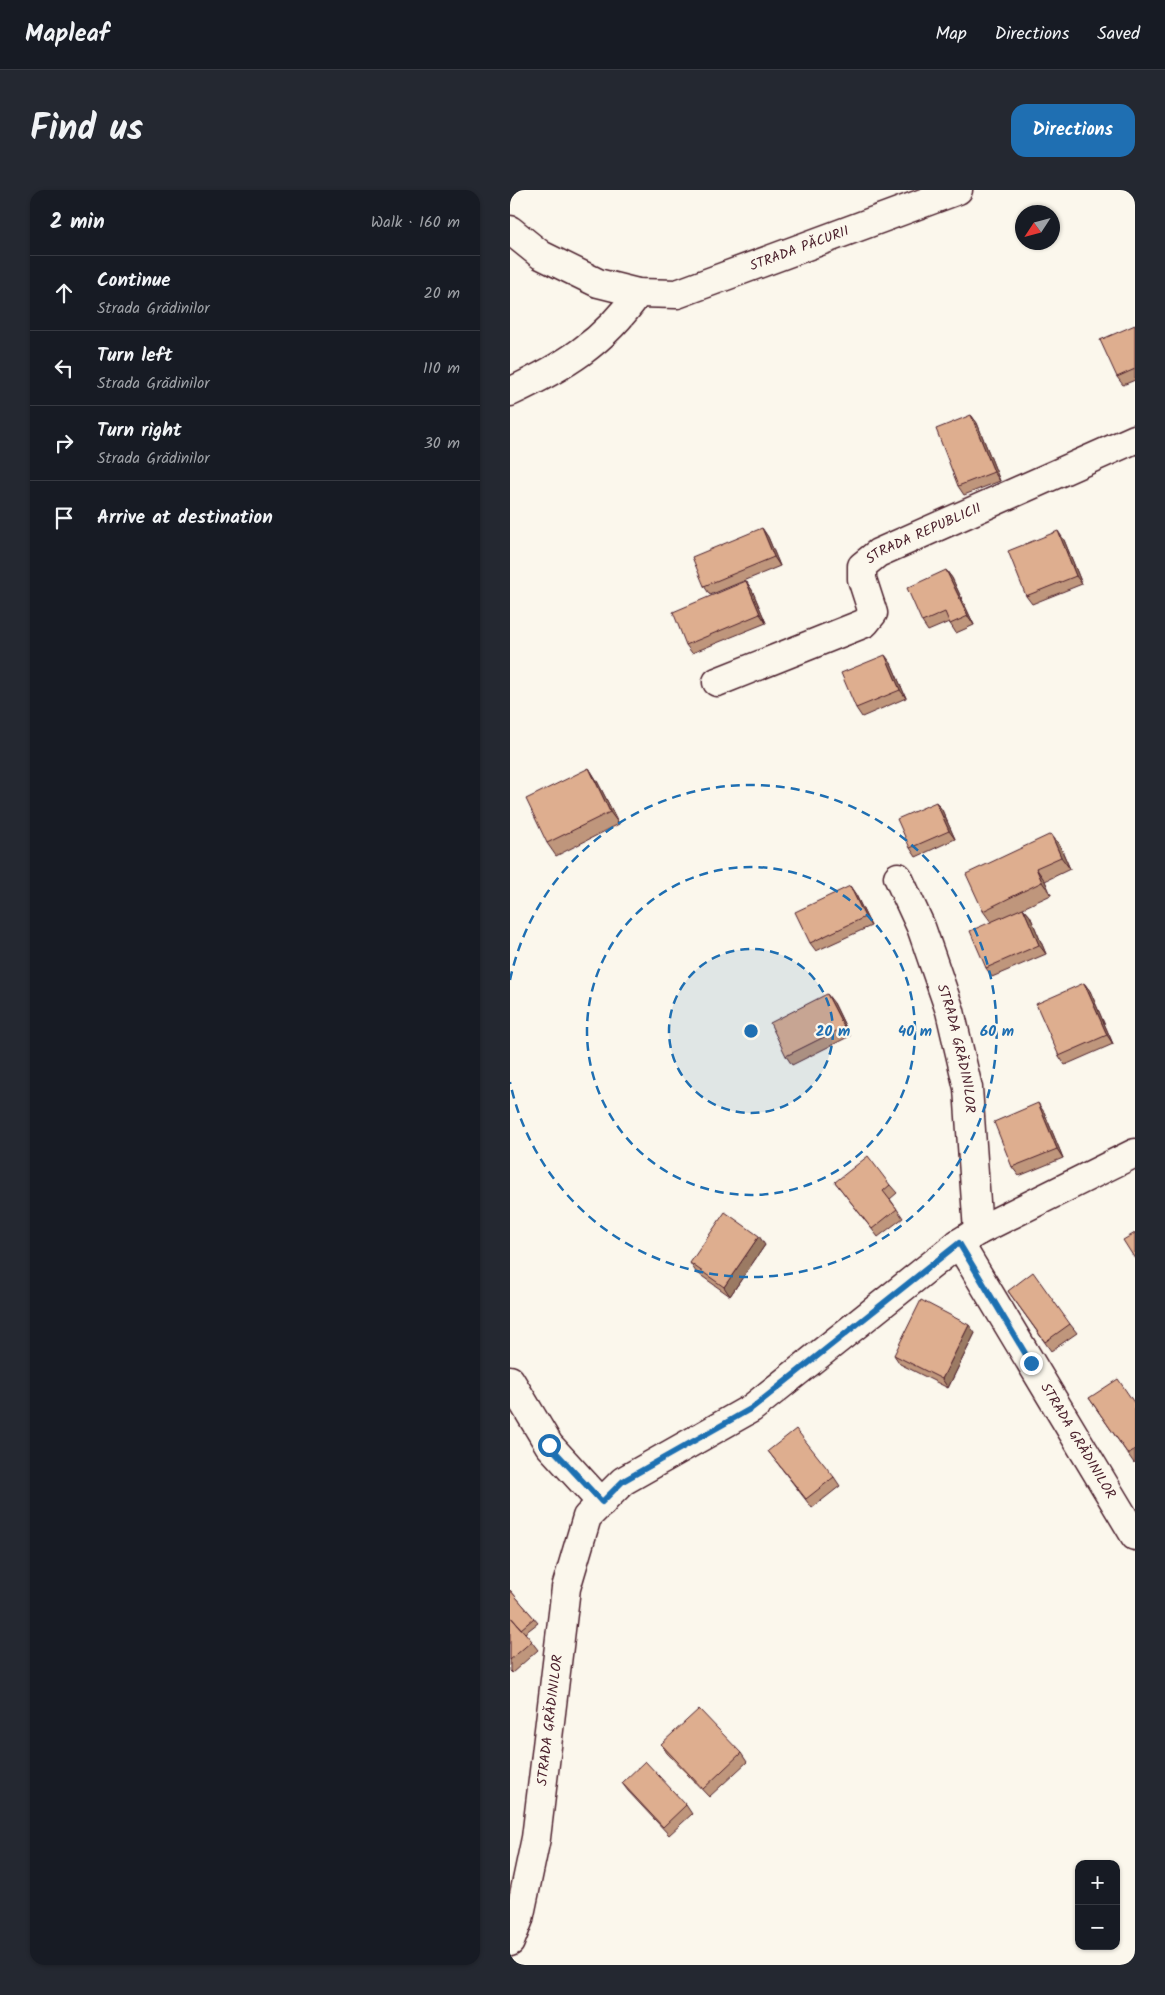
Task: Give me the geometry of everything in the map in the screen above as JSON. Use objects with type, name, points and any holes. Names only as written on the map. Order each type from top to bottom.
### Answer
[{"type":"street","name":"STRADA PĂCURII","points":[[510,230],[541,255],[598,283],[638,293],[677,294],[958,190]]},
{"type":"street","points":[[510,392],[566,362],[596,342],[626,312],[638,293]]},
{"type":"street","name":"STRADA REPUBLICII","points":[[718,682],[865,623],[873,613],[862,579],[862,566],[878,553],[1135,439]]},
{"type":"street","name":"STRADA GRĂDINILOR","points":[[898,877],[921,927],[950,1012],[968,1088],[969,1237],[1135,1536]]},
{"type":"street","name":"STRADA GRĂDINILOR","points":[[510,1942],[520,1918],[536,1838],[566,1588],[587,1517],[623,1481],[752,1408],[969,1237],[1135,1153]]},
{"type":"street","points":[[510,1380],[549,1445],[602,1502]]},
{"type":"building","points":[[1135,325],[1135,369],[1117,377],[1100,340]]},
{"type":"building","points":[[971,415],[994,472],[958,486],[936,429]]},
{"type":"building","points":[[762,528],[774,557],[704,586],[692,557]]},
{"type":"building","points":[[1058,531],[1076,576],[1026,596],[1008,551]]},
{"type":"building","points":[[946,570],[968,616],[950,624],[945,612],[922,622],[907,588]]},
{"type":"building","points":[[746,581],[760,614],[686,645],[673,612]]},
{"type":"building","points":[[885,655],[900,690],[856,708],[841,673]]},
{"type":"building","points":[[589,768],[610,812],[547,843],[526,799]]},
{"type":"building","points":[[936,802],[949,831],[910,848],[897,819]]},
{"type":"building","points":[[1051,834],[1061,857],[1036,868],[1042,882],[983,911],[966,874]]},
{"type":"building","points":[[850,886],[865,917],[810,943],[795,912]]},
{"type":"building","points":[[1023,908],[1039,945],[986,968],[970,931]]},
{"type":"building","points":[[1084,983],[1107,1035],[1059,1056],[1036,1004]]},
{"type":"building","points":[[827,994],[844,1027],[786,1056],[770,1023]]},
{"type":"building","points":[[1038,1103],[1057,1149],[1012,1167],[994,1122]]},
{"type":"building","points":[[868,1156],[890,1185],[883,1191],[897,1209],[872,1229],[835,1182]]},
{"type":"building","points":[[725,1212],[759,1236],[724,1287],[690,1263]]},
{"type":"building","points":[[1135,1233],[1135,1259],[1123,1240]]},
{"type":"building","points":[[1033,1272],[1070,1324],[1045,1342],[1008,1291]]},
{"type":"building","points":[[921,1300],[969,1325],[942,1379],[894,1355]]},
{"type":"building","points":[[1118,1379],[1135,1404],[1135,1449],[1128,1454],[1089,1398]]},
{"type":"building","points":[[796,1429],[834,1477],[806,1499],[768,1451]]},
{"type":"building","points":[[510,1590],[534,1618],[521,1629],[510,1616]]},
{"type":"building","points":[[510,1616],[532,1641],[510,1660]]},
{"type":"building","points":[[699,1709],[741,1753],[703,1789],[661,1744]]},
{"type":"building","points":[[645,1761],[686,1805],[663,1827],[622,1783]]},
{"type":"route","points":[[549,1445],[602,1502],[623,1481],[752,1408],[826,1351],[959,1243],[1031,1363]]}]
